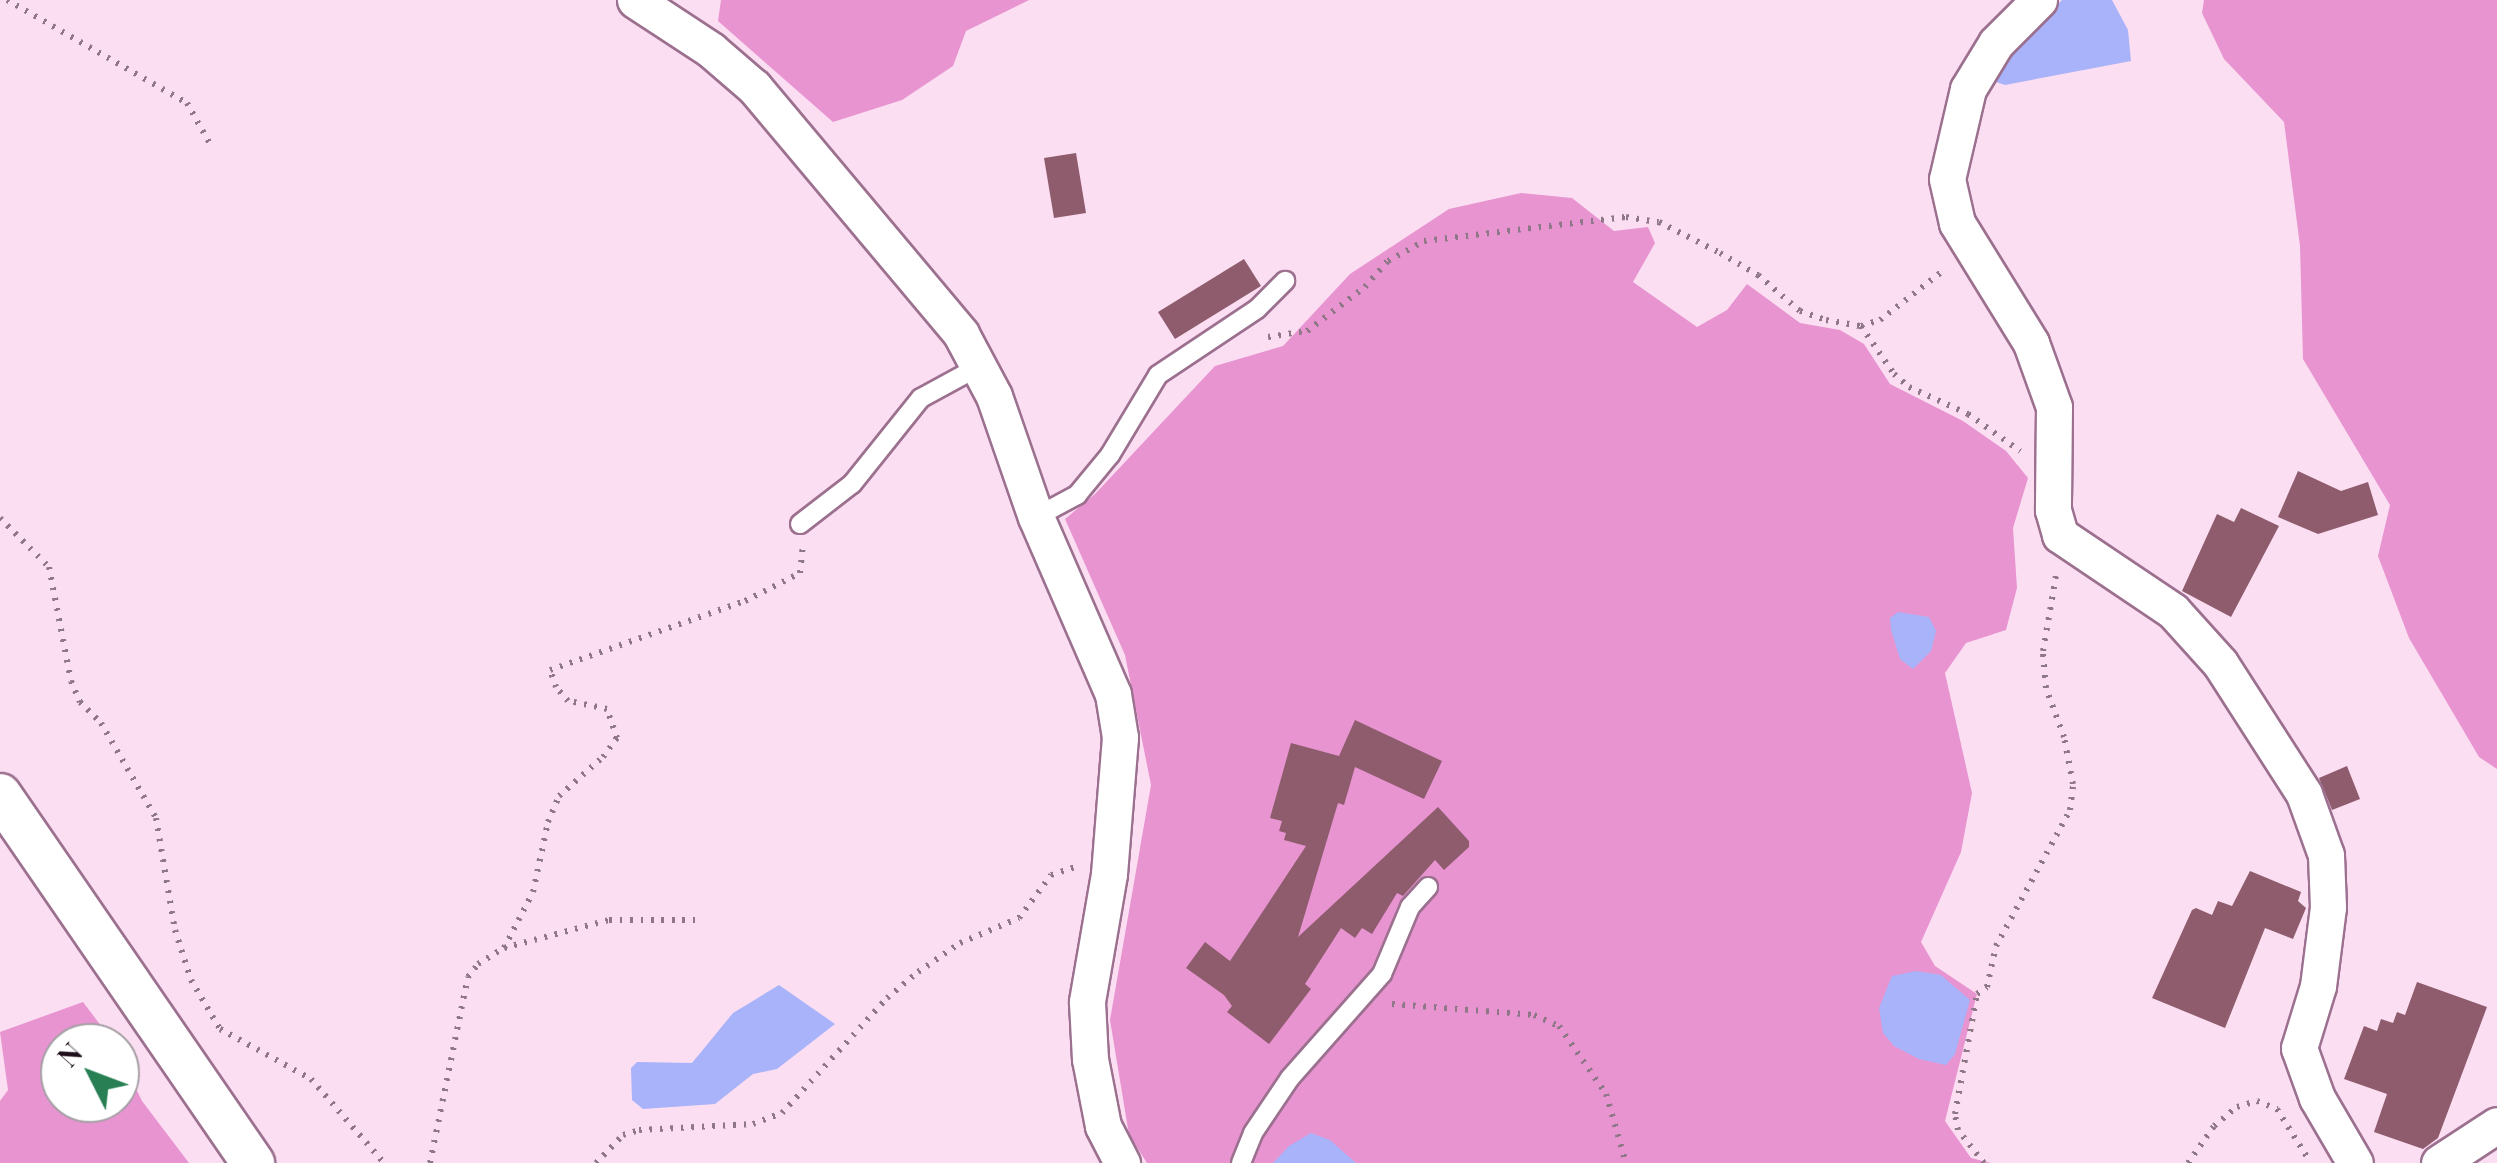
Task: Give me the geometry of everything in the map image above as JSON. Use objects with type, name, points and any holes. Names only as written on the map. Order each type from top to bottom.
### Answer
[{"type":"street","points":[[635,0],[712,50],[754,88],[961,334],[994,396],[1036,517],[1113,694],[1120,738],[1109,874],[1086,1002],[1090,1059],[1103,1126],[1122,1163]]},
{"type":"street","points":[[2039,0],[1996,43],[1968,88],[1947,179],[1957,222],[2031,343],[2054,407],[2053,510],[2060,535],[2185,624],[2220,663],[2304,794],[2326,854],[2328,907],[2318,986],[2299,1048],[2317,1098],[2355,1163]]},
{"type":"street","points":[[0,795],[253,1163]]},
{"type":"street","points":[[2438,1163],[2497,1125]]},
{"type":"lane","points":[[1036,517],[1077,495],[1110,455],[1158,376],[1258,309],[1285,281]]},
{"type":"lane","points":[[800,524],[852,484],[921,398],[978,367]]},
{"type":"lane","points":[[1241,1163],[1253,1133],[1290,1078],[1382,974],[1410,907],[1428,887]]},
{"type":"path","points":[[7,0],[186,103],[209,142]]},
{"type":"path","points":[[1200,347],[1307,330],[1365,286],[1388,261],[1424,241],[1626,216],[1659,222],[1758,276],[1800,311],[1862,326],[1880,320],[1924,289],[1969,244]]},
{"type":"path","points":[[1862,326],[1894,374],[1909,387],[1993,429],[2053,476]]},
{"type":"path","points":[[0,518],[50,567],[72,681],[156,818],[180,946],[191,980],[220,1030],[311,1079],[384,1163]]},
{"type":"path","points":[[504,948],[533,892],[548,822],[560,796],[603,756],[616,738],[607,708],[568,700],[556,688],[550,670],[745,600],[800,573],[800,524]]},
{"type":"path","points":[[1984,1163],[1958,1130],[1955,1114],[1977,994],[1988,987],[1996,946],[2070,810],[2073,784],[2064,737],[2046,688],[2043,652],[2060,535]]},
{"type":"path","points":[[596,1163],[623,1135],[639,1130],[754,1124],[782,1113],[887,998],[918,972],[960,943],[1018,918],[1051,875],[1070,866],[1109,874]]},
{"type":"path","points":[[430,1163],[468,978],[478,964],[504,948],[608,920],[700,920]]},
{"type":"path","points":[[1362,1000],[1534,1015],[1559,1026],[1606,1094],[1626,1163]]},
{"type":"path","points":[[2188,1163],[2214,1126],[2237,1107],[2257,1101],[2277,1109],[2297,1147],[2312,1163]]},
{"type":"shaded area","points":[[721,0],[1029,0],[966,31],[953,66],[902,100],[833,122],[718,21]]},
{"type":"shaded area","points":[[2204,0],[2497,0],[2497,769],[2479,757],[2409,638],[2378,556],[2390,505],[2303,359],[2300,246],[2284,122],[2224,59],[2202,13]]},
{"type":"shaded area","points":[[1521,193],[1572,198],[1614,231],[1648,227],[1655,243],[1633,282],[1697,327],[1727,310],[1747,284],[1800,323],[1840,330],[1864,344],[1890,384],[1963,421],[2006,451],[2028,478],[2013,528],[2017,588],[2006,630],[1966,643],[1945,673],[1972,793],[1961,852],[1921,942],[1935,966],[1977,994],[1945,1121],[1971,1158],[1991,1163],[1147,1163],[1129,1135],[1110,1020],[1151,785],[1125,655],[1065,519],[1095,494],[1215,366],[1283,346],[1350,274],[1449,209]]},
{"type":"shaded area","points":[[83,1002],[99,1023],[40,1023],[40,1123],[140,1123],[140,1097],[189,1163],[0,1163],[0,1101],[8,1090],[0,1032]]},
{"type":"water","points":[[2062,0],[2112,0],[2128,30],[2131,61],[2005,85],[1996,82],[2011,53]]},
{"type":"water","points":[[1898,612],[1929,617],[1936,631],[1931,651],[1913,669],[1900,659],[1891,630],[1890,618]]},
{"type":"water","points":[[1916,971],[1941,975],[1970,1000],[1955,1054],[1946,1065],[1919,1059],[1894,1046],[1883,1033],[1879,1008],[1892,976]]},
{"type":"water","points":[[779,985],[835,1024],[777,1069],[753,1074],[715,1104],[643,1109],[632,1100],[631,1068],[637,1062],[692,1063],[733,1013]]},
{"type":"water","points":[[1311,1133],[1330,1140],[1356,1163],[1273,1163],[1289,1146]]},
{"type":"building","points":[[1076,153],[1086,213],[1054,218],[1044,158]]},
{"type":"building","points":[[1244,259],[1261,286],[1175,339],[1158,312]]},
{"type":"building","points":[[2298,471],[2341,491],[2368,482],[2378,515],[2318,534],[2278,517]]},
{"type":"building","points":[[2241,508],[2279,526],[2231,617],[2182,591],[2217,514],[2234,522]]},
{"type":"building","points":[[1355,720],[1442,761],[1424,799],[1355,767],[1344,805],[1338,803],[1298,937],[1438,807],[1469,841],[1469,847],[1444,870],[1435,860],[1403,896],[1397,893],[1372,934],[1362,928],[1355,938],[1341,928],[1305,984],[1311,989],[1269,1044],[1227,1012],[1232,1006],[1224,995],[1186,968],[1205,942],[1230,961],[1306,846],[1284,840],[1286,833],[1279,831],[1282,821],[1270,818],[1291,743],[1339,756]]},
{"type":"building","points":[[2347,766],[2360,799],[2332,810],[2319,778]]},
{"type":"building","points":[[2250,871],[2301,892],[2298,901],[2306,908],[2293,939],[2265,928],[2225,1028],[2152,998],[2192,910],[2212,915],[2218,901],[2232,906]]},
{"type":"building","points":[[2417,982],[2487,1007],[2438,1138],[2423,1149],[2374,1132],[2387,1094],[2344,1079],[2364,1026],[2377,1031],[2381,1019],[2393,1023],[2397,1012],[2405,1015]]}]
